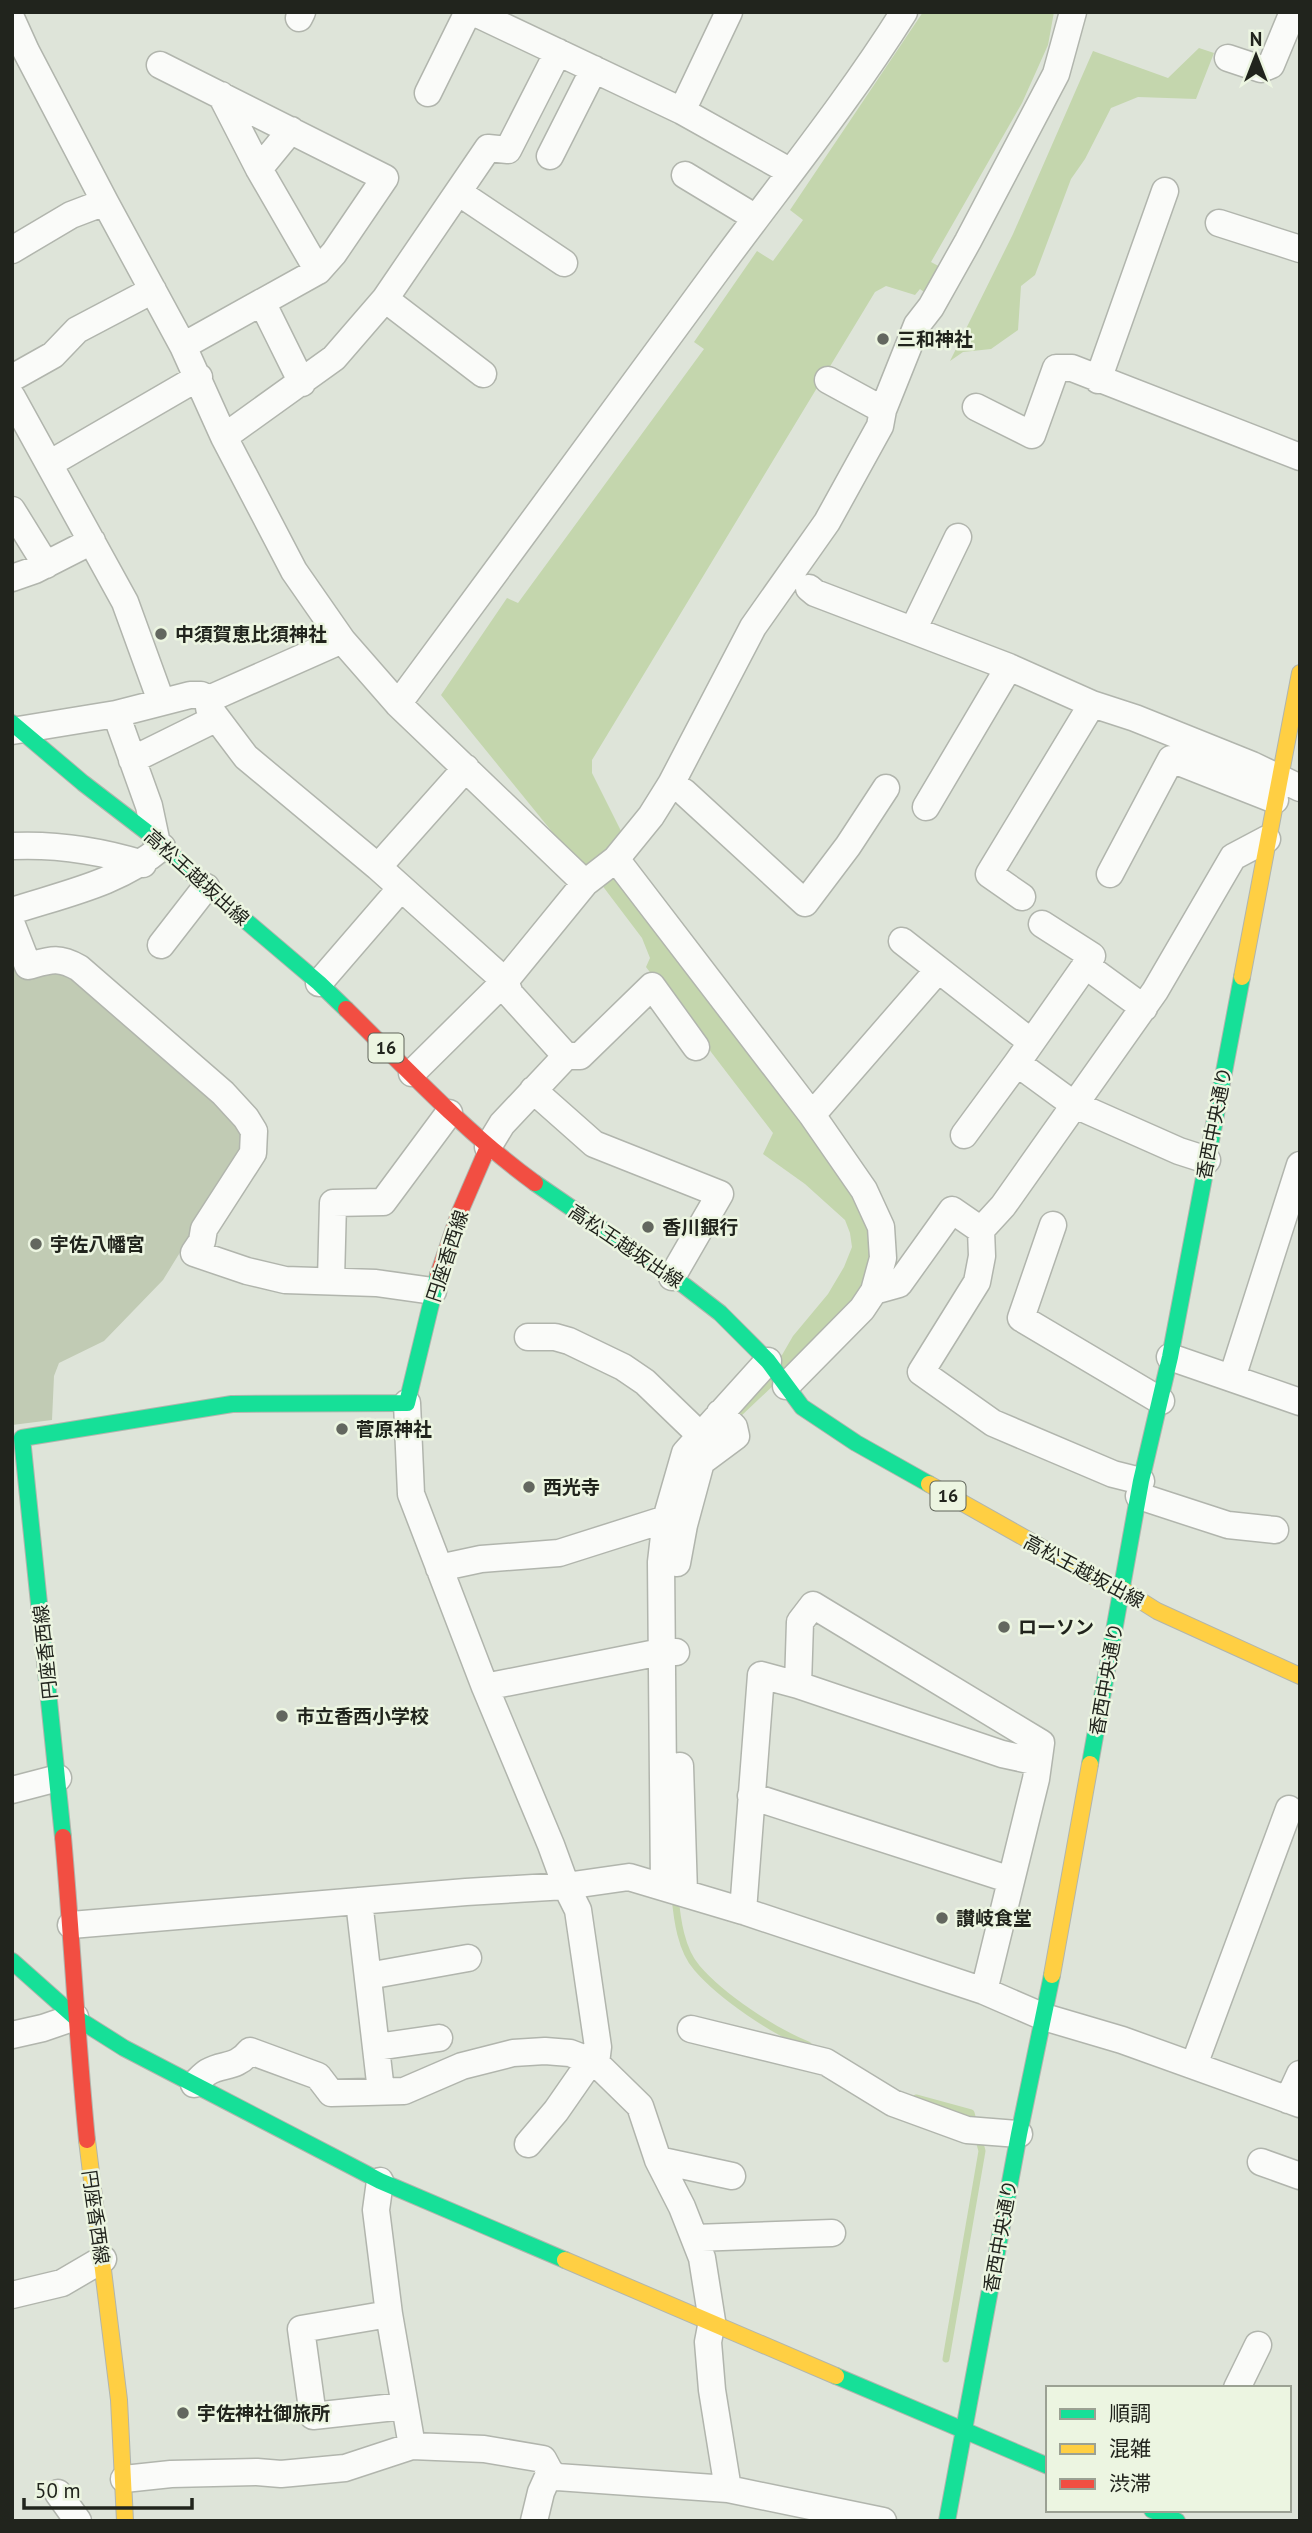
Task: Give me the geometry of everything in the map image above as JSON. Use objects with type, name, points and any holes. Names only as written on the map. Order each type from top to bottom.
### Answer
[{"type":"main road","name":"香西中央通り","points":[[947,2521],[1019,2134],[1044,2017],[1140,1488],[1170,1357],[1267,839],[1284,789],[1300,674]]},
{"type":"main road","name":"高松王越坂出線","points":[[15,728],[83,783],[154,850],[206,887],[319,983],[412,1073],[449,1113],[488,1147],[720,1313],[768,1362],[802,1407],[856,1443],[1022,1538],[1122,1589],[1157,1611],[1300,1676]]},
{"type":"main road","name":"円座香西線","points":[[125,2521],[119,2400],[103,2259],[92,2194],[75,2017],[71,1925],[58,1778],[17,1437],[232,1404],[407,1403],[433,1291],[459,1214],[488,1147]]},
{"type":"main road","points":[[12,1961],[75,2017],[124,2048],[380,2182],[1046,2465]]},
{"type":"street","points":[[428,93],[471,12],[507,20],[558,52],[682,111],[791,172]]},
{"type":"street","points":[[682,111],[729,12]]},
{"type":"street","points":[[398,704],[850,94],[904,12]]},
{"type":"street","points":[[412,1073],[505,981],[650,816],[671,784],[753,627],[827,522],[880,426],[883,410],[917,325],[931,307],[962,252],[1056,74],[1073,12]]},
{"type":"street","points":[[1228,58],[1261,69],[1271,65],[1293,12],[1300,14]]},
{"type":"street","points":[[12,20],[199,377],[223,437],[294,570],[342,640],[398,704],[466,768],[601,870],[812,1115],[864,1190],[881,1227],[883,1258],[874,1291],[862,1309],[786,1386]]},
{"type":"street","points":[[223,437],[334,358],[385,299],[488,148],[508,150],[558,52]]},
{"type":"street","points":[[160,65],[385,178],[334,253],[318,271],[183,346]]},
{"type":"street","points":[[550,156],[594,69]]},
{"type":"street","points":[[221,95],[258,169],[318,271]]},
{"type":"street","points":[[258,169],[291,130]]},
{"type":"street","points":[[685,174],[756,218]]},
{"type":"street","points":[[1098,380],[1165,191]]},
{"type":"street","points":[[458,192],[564,263]]},
{"type":"street","points":[[12,250],[71,215],[105,202]]},
{"type":"street","points":[[1219,223],[1300,249]]},
{"type":"street","points":[[12,378],[53,355],[77,330],[153,290]]},
{"type":"street","points":[[385,299],[483,374]]},
{"type":"street","points":[[262,302],[302,383]]},
{"type":"street","points":[[976,407],[1032,435],[1056,368],[1072,368],[1300,457]]},
{"type":"street","points":[[49,464],[199,377]]},
{"type":"street","points":[[828,380],[883,410]]},
{"type":"street","points":[[12,397],[125,602],[161,701]]},
{"type":"street","points":[[12,510],[46,565]]},
{"type":"street","points":[[913,630],[958,537]]},
{"type":"street","points":[[12,578],[46,565],[92,541]]},
{"type":"street","points":[[809,589],[1009,667],[1092,704],[1135,718],[1284,789]]},
{"type":"street","points":[[132,760],[212,709],[342,640]]},
{"type":"street","points":[[926,807],[1009,667]]},
{"type":"street","points":[[15,728],[116,714],[161,701],[201,695],[246,757],[377,867],[505,981],[510,994],[566,1056]]},
{"type":"street","points":[[1022,897],[989,874],[1092,704]]},
{"type":"street","points":[[116,714],[149,806],[154,850]]},
{"type":"street","points":[[1110,874],[1171,759],[1284,789]]},
{"type":"street","points":[[377,867],[466,768]]},
{"type":"street","points":[[671,784],[684,792],[806,903],[886,788]]},
{"type":"street","points":[[1267,839],[1233,857],[1143,1008],[1073,1104],[1053,1138],[1003,1206],[981,1230],[982,1256],[977,1282],[921,1372],[993,1423],[1228,1525],[1275,1530]]},
{"type":"street","points":[[12,846],[63,847],[116,856],[154,850]]},
{"type":"street","points":[[12,911],[117,877],[154,850]]},
{"type":"street","points":[[161,945],[206,887]]},
{"type":"street","points":[[319,983],[401,888]]},
{"type":"street","points":[[964,1135],[1092,956],[1042,924]]},
{"type":"street","points":[[12,925],[28,966],[65,960],[79,968],[223,1093],[254,1130],[253,1153],[204,1229],[202,1241],[194,1253],[247,1271],[285,1280],[331,1280],[433,1291]]},
{"type":"street","points":[[902,941],[938,970],[1024,1052],[1073,1104],[1179,1151],[1207,1160]]},
{"type":"street","points":[[1085,965],[1143,1008]]},
{"type":"street","points":[[812,1115],[938,970]]},
{"type":"street","points":[[488,1147],[502,1124],[566,1056],[580,1056],[652,986],[696,1047]]},
{"type":"street","points":[[533,1090],[594,1144],[720,1194],[672,1277]]},
{"type":"street","points":[[331,1280],[333,1203],[383,1202],[449,1113]]},
{"type":"street","points":[[1232,1378],[1292,1216],[1300,1165]]},
{"type":"street","points":[[874,1291],[899,1284],[952,1210],[981,1230]]},
{"type":"street","points":[[1053,1226],[1021,1318],[1161,1401]]},
{"type":"street","points":[[528,1337],[569,1340],[623,1367],[645,1382],[700,1435]]},
{"type":"street","points":[[1170,1357],[1300,1402]]},
{"type":"street","points":[[670,1652],[677,1558],[691,1463],[685,1453],[700,1435],[727,1420],[768,1362]]},
{"type":"street","points":[[407,1403],[411,1494],[485,1687],[566,1886],[578,1909],[598,2047],[596,2063]]},
{"type":"street","points":[[674,1890],[670,1652],[661,1562],[666,1519],[691,1463],[736,1436],[727,1420]]},
{"type":"street","points":[[439,1568],[481,1559],[559,1553],[666,1519]]},
{"type":"street","points":[[798,1685],[800,1622],[813,1605],[1041,1743],[1036,1779],[984,1991]]},
{"type":"street","points":[[485,1687],[670,1652]]},
{"type":"street","points":[[743,1911],[761,1675],[990,1750],[1038,1762]]},
{"type":"street","points":[[12,1790],[58,1778]]},
{"type":"street","points":[[751,1796],[1011,1880]]},
{"type":"street","points":[[1194,2064],[1289,1809]]},
{"type":"street","points":[[71,1925],[566,1886],[628,1877],[743,1911],[984,1991],[1044,2017],[1194,2064],[1294,2102],[1300,2074]]},
{"type":"street","points":[[359,1901],[381,2091]]},
{"type":"street","points":[[368,1976],[468,1958]]},
{"type":"street","points":[[12,2035],[75,2017]]},
{"type":"street","points":[[691,2029],[826,2062],[892,2103],[977,2130],[1019,2134]]},
{"type":"street","points":[[377,2047],[439,2038]]},
{"type":"street","points":[[194,2084],[209,2071],[229,2067],[244,2060],[250,2052],[318,2076],[331,2092],[404,2091],[462,2066],[513,2053],[570,2053],[596,2063],[640,2106],[658,2160],[702,2258],[712,2321],[708,2342],[710,2366],[728,2488]]},
{"type":"street","points":[[528,2144],[556,2111],[588,2065],[596,2063]]},
{"type":"street","points":[[658,2160],[732,2176]]},
{"type":"street","points":[[1261,2162],[1300,2176]]},
{"type":"street","points":[[380,2182],[376,2210],[389,2314],[412,2446]]},
{"type":"street","points":[[695,2238],[832,2233]]},
{"type":"street","points":[[12,2295],[62,2283],[103,2259]]},
{"type":"street","points":[[389,2314],[301,2329],[313,2416],[404,2406]]},
{"type":"street","points":[[1238,2386],[1258,2345]]},
{"type":"street","points":[[124,2479],[172,2474],[281,2474],[345,2468],[412,2446],[484,2449],[543,2459],[550,2472],[557,2477],[728,2488],[883,2521]]},
{"type":"street","points":[[534,2521],[541,2492],[550,2472]]},
{"type":"street","points":[[58,2493],[78,2521]]},
{"type":"shaded area","points":[[923,12],[1054,12],[1048,45],[1022,103],[931,262],[944,269],[928,295],[920,289],[915,295],[886,286],[875,292],[592,760],[592,773],[623,835],[605,855],[851,1186],[874,1244],[868,1286],[797,1363],[740,1417],[731,1408],[782,1355],[793,1336],[828,1294],[844,1267],[852,1247],[845,1220],[805,1184],[763,1154],[773,1133],[646,967],[650,958],[642,938],[589,868],[583,862],[575,860],[441,695],[507,598],[518,603],[704,349],[694,342],[757,251],[773,261],[803,220],[790,210]]},
{"type":"shaded area","points":[[1199,48],[1214,53],[1196,99],[1138,97],[1111,108],[1085,159],[1071,179],[1035,275],[1021,286],[1018,330],[991,349],[963,352],[950,361],[1013,234],[1093,51],[1168,78]]},
{"type":"shaded area","points":[[12,962],[60,967],[246,1129],[240,1155],[163,1280],[104,1341],[59,1363],[54,1376],[52,1420],[12,1425]]},
{"type":"waterway","points":[[675,1896],[684,1943],[697,1968],[749,2012],[808,2045]]},
{"type":"waterway","points":[[916,2098],[971,2113],[974,2124]]},
{"type":"waterway","points":[[946,2359],[982,2151],[978,2136]]},
{"type":"traffic: fast","points":[[12,723],[83,783],[156,839],[206,887],[346,1009]]},
{"type":"traffic: fast","points":[[1090,1764],[1141,1481],[1170,1357],[1242,977]]},
{"type":"traffic: fast","points":[[535,1183],[720,1313],[768,1361],[802,1407],[856,1443],[929,1484]]},
{"type":"traffic: fast","points":[[63,1837],[22,1438],[232,1404],[407,1403],[438,1275]]},
{"type":"traffic: fast","points":[[12,1961],[75,2017],[124,2048],[380,2181],[565,2260]]},
{"type":"traffic: fast","points":[[947,2521],[1019,2134],[1052,1975]]},
{"type":"traffic: fast","points":[[836,2376],[1046,2465]]},
{"type":"traffic: fast","points":[[1157,2512],[1177,2521]]},
{"type":"traffic: slow","points":[[1242,977],[1300,673]]},
{"type":"traffic: slow","points":[[929,1484],[1094,1577],[1122,1589],[1157,1611],[1300,1676]]},
{"type":"traffic: slow","points":[[1052,1975],[1090,1764]]},
{"type":"traffic: slow","points":[[87,2140],[119,2400],[125,2521]]},
{"type":"traffic: slow","points":[[565,2260],[836,2376]]},
{"type":"traffic: jam","points":[[346,1009],[461,1121],[535,1183]]},
{"type":"traffic: jam","points":[[438,1275],[459,1214],[488,1147]]},
{"type":"traffic: jam","points":[[63,1837],[87,2140]]},
{"type":"place","name":"三和神社","points":[[883,339]]},
{"type":"place","name":"中須賀恵比須神社","points":[[161,634]]},
{"type":"place","name":"香川銀行","points":[[648,1227]]},
{"type":"place","name":"宇佐八幡宮","points":[[36,1244]]},
{"type":"place","name":"菅原神社","points":[[342,1429]]},
{"type":"place","name":"西光寺","points":[[529,1487]]},
{"type":"place","name":"ローソン","points":[[1004,1627]]},
{"type":"place","name":"市立香西小学校","points":[[282,1716]]},
{"type":"place","name":"讃岐食堂","points":[[942,1918]]},
{"type":"place","name":"宇佐神社御旅所","points":[[183,2413]]}]
